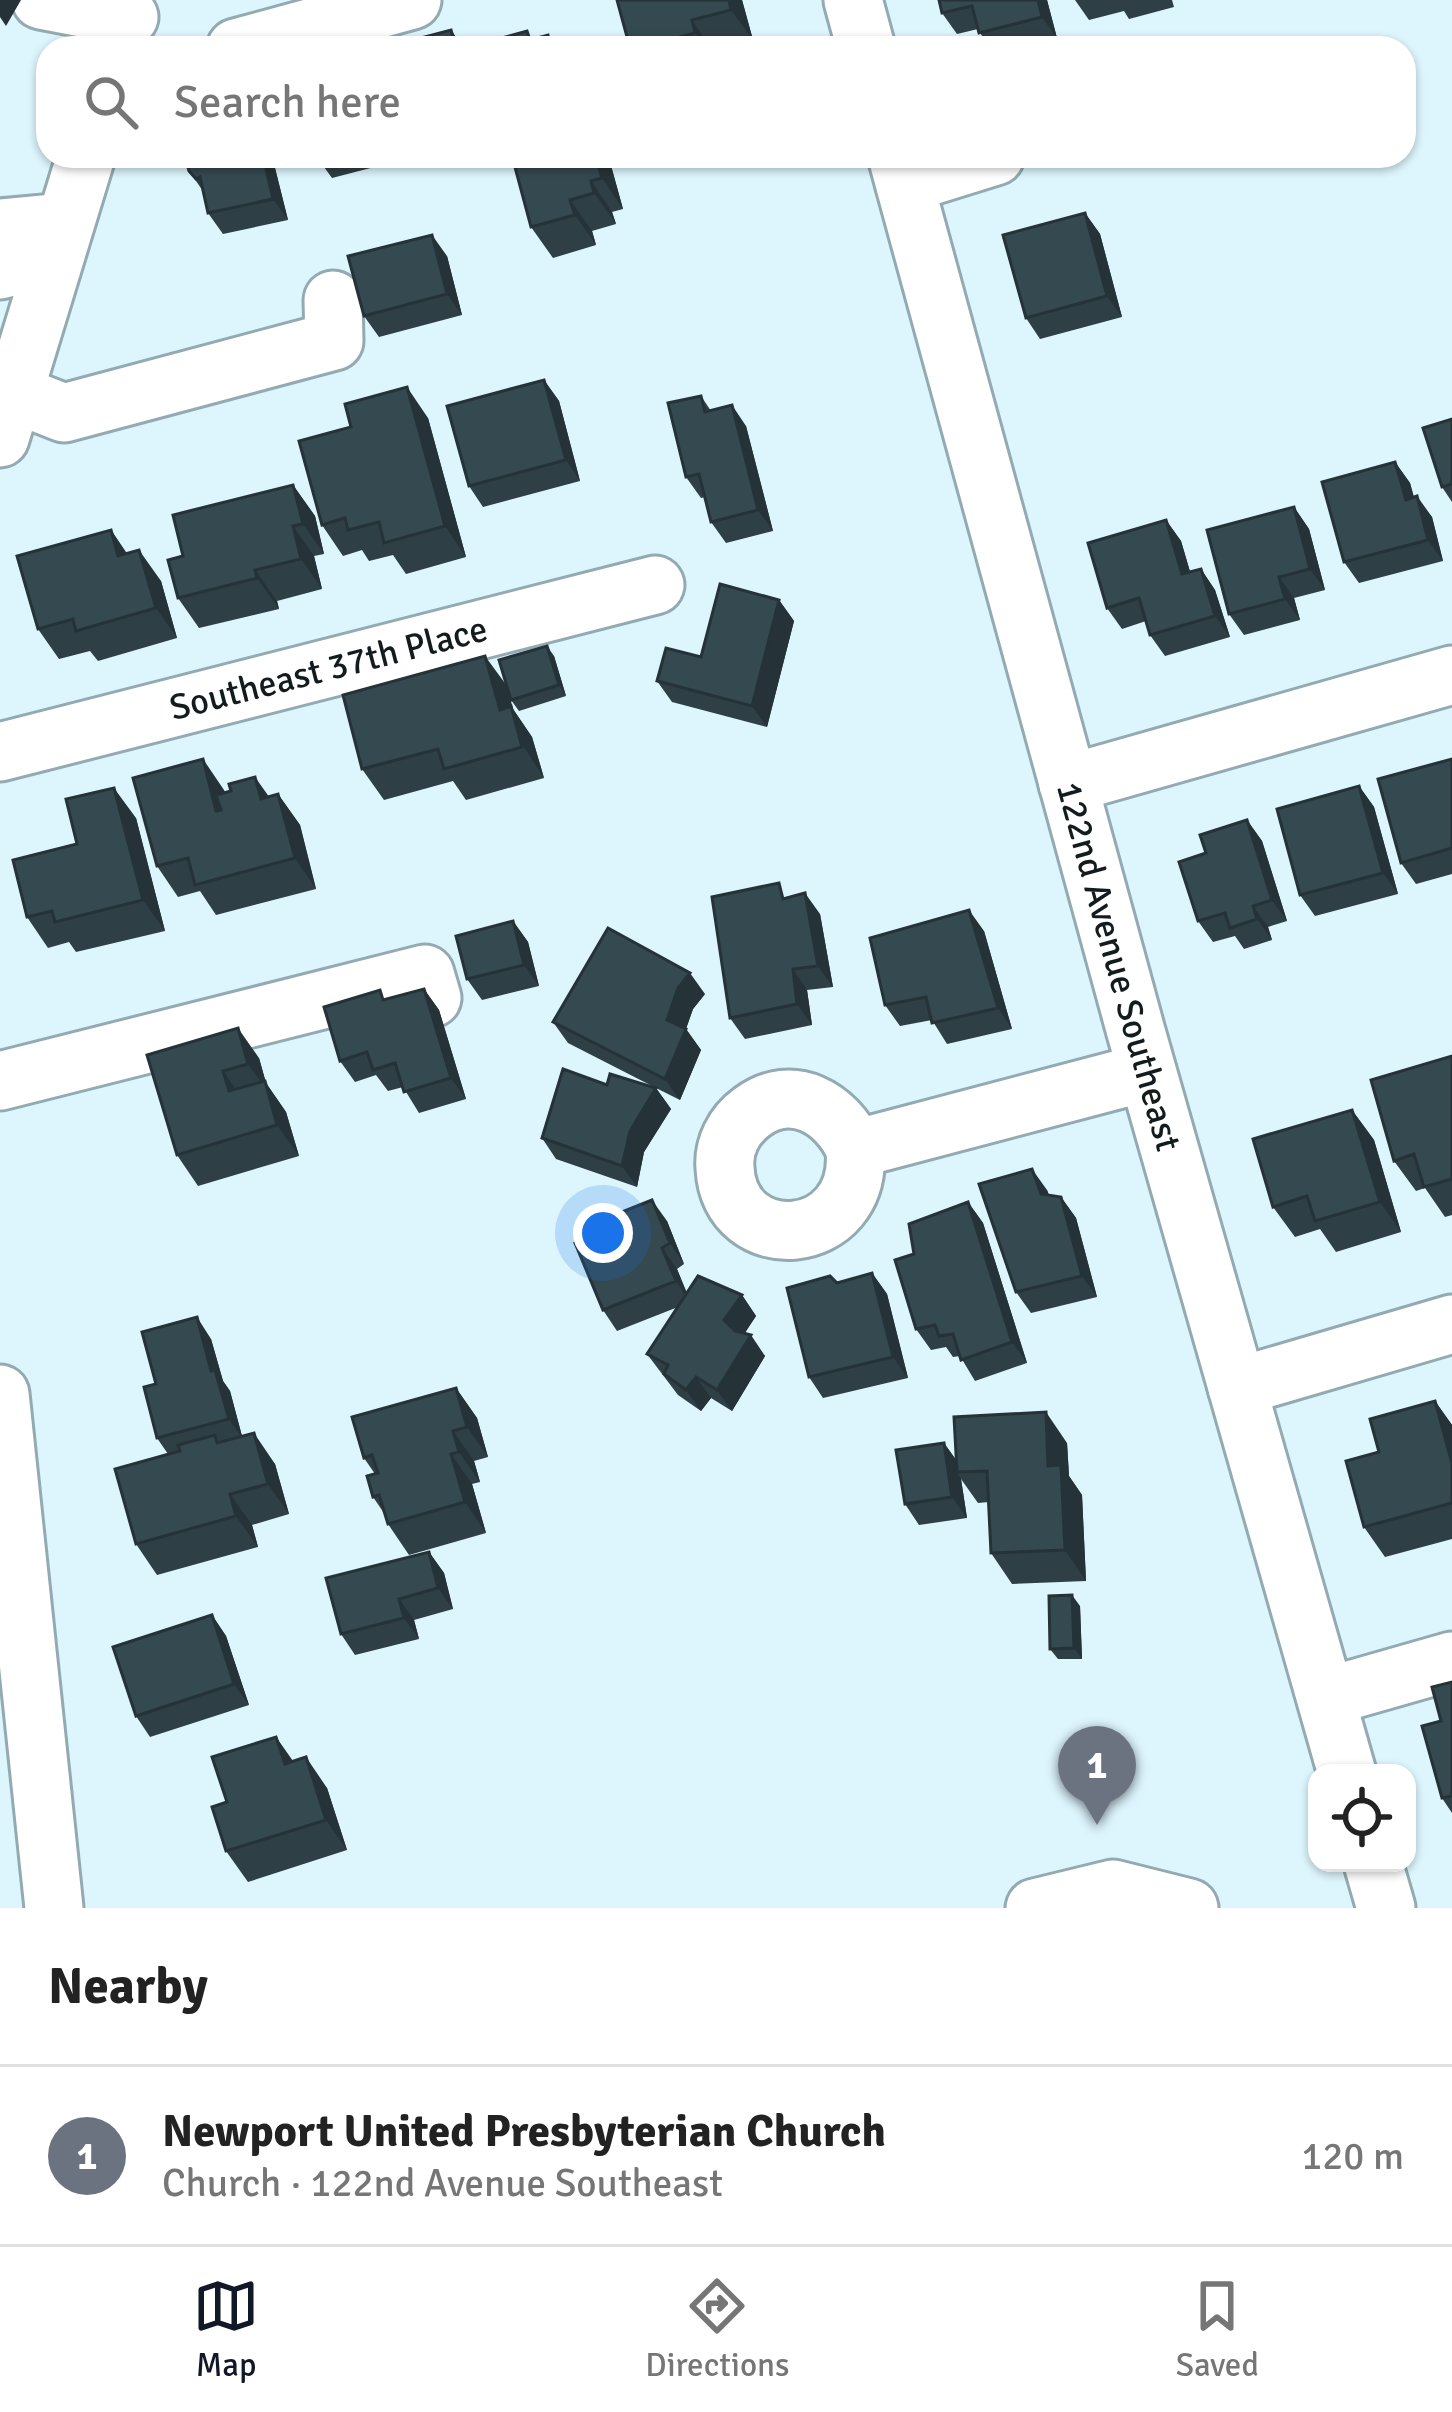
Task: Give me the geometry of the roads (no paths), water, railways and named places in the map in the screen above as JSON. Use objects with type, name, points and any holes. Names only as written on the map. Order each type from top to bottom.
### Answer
[{"type":"street","points":[[41,0],[128,22]]},
{"type":"street","points":[[280,36],[412,0]]},
{"type":"street","points":[[853,0],[863,36]]},
{"type":"street","points":[[82,168],[7,415],[64,413],[334,340],[333,300]]},
{"type":"street","name":"122nd Avenue Southeast","points":[[901,170],[1148,1072],[1345,1764]]},
{"type":"street","points":[[0,228],[60,239]]},
{"type":"street","points":[[0,270],[60,239]]},
{"type":"street","name":"Southeast 37th Place","points":[[0,752],[655,585]]},
{"type":"street","points":[[1068,784],[1452,675]]},
{"type":"street","points":[[0,1081],[425,974],[432,998]]},
{"type":"street","points":[[855,1149],[1148,1072]]},
{"type":"street","points":[[1237,1387],[1452,1324]]},
{"type":"street","points":[[2,1425],[54,1908]]},
{"type":"street","points":[[1326,1697],[1452,1660]]},
{"type":"street","points":[[1376,1872],[1386,1908]]},
{"type":"street","points":[[1036,1908],[1113,1889],[1189,1908]]},
{"type":"place","name":"Newport United Presbyterian Church","points":[[1097,1825]]}]
